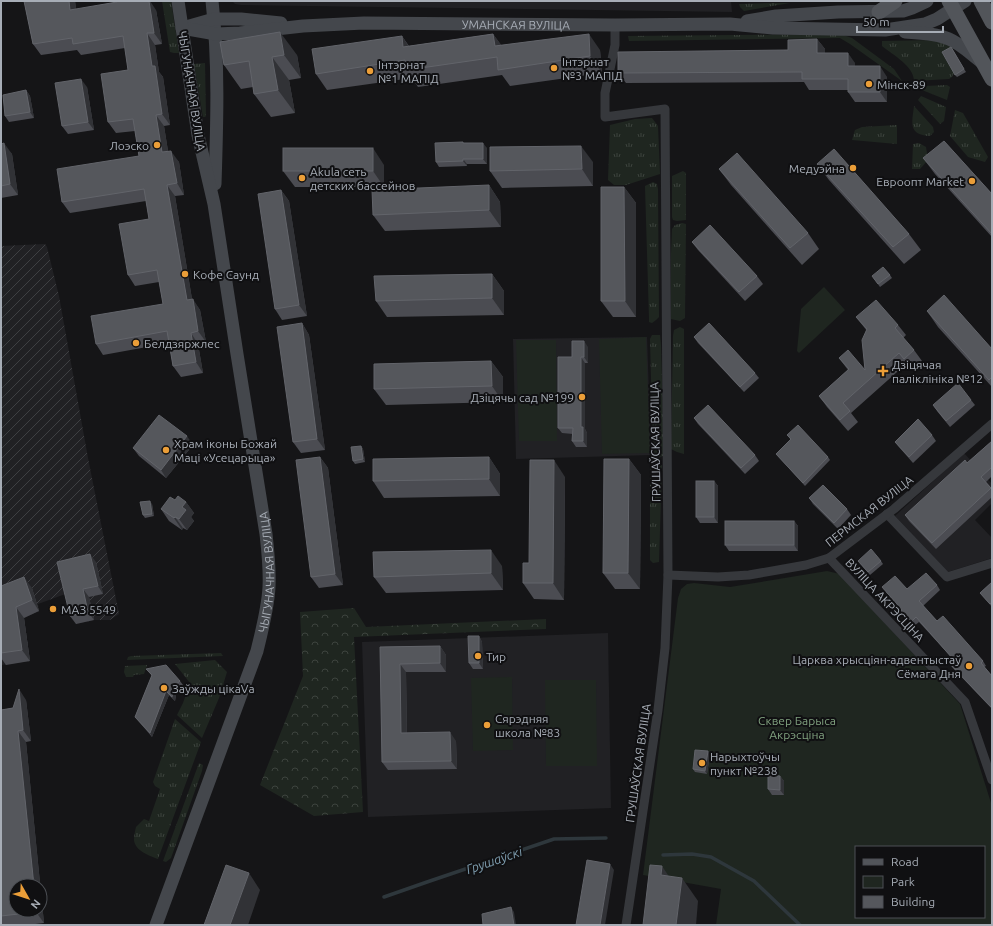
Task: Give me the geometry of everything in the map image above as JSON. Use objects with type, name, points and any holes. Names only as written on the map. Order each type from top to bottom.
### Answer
[{"type":"main road","name":"ЧЫГУНАЧНАЯ ВУЛІЦА","points":[[156,925],[257,650],[269,588],[269,555],[266,534],[214,204],[198,135],[178,1]]},
{"type":"main road","name":"ЧЫГУНАЧНАЯ ВУЛІЦА","points":[[212,1],[216,34],[217,112],[214,204]]},
{"type":"main road","points":[[879,12],[895,1]]},
{"type":"main road","name":"УМАНСКАЯ ВУЛІЦА","points":[[730,24],[776,16],[838,12],[903,11],[927,1]]},
{"type":"main road","points":[[981,1],[992,22]]},
{"type":"main road","name":"УМАНСКАЯ ВУЛІЦА","points":[[182,28],[216,34],[240,33],[303,26],[364,24],[730,24],[773,28],[885,30],[925,24],[937,19],[956,4]]},
{"type":"main road","points":[[956,4],[992,80]]},
{"type":"main road","name":"УМАНСКАЯ ВУЛІЦА","points":[[182,28],[214,19],[241,19],[303,26]]},
{"type":"main road","points":[[885,30],[948,38],[960,45],[983,63]]},
{"type":"street","name":"ГРУШАЎСКАЯ ВУЛІЦА","points":[[615,25],[615,45],[605,93],[605,117],[665,109],[668,575],[665,648],[658,710],[626,925]]},
{"type":"street","name":"ПЕРМСКАЯ ВУЛІЦА","points":[[668,575],[718,577],[749,575],[806,565],[829,558],[887,514],[992,424]]},
{"type":"street","points":[[887,514],[947,577],[992,563]]},
{"type":"street","name":"ВУЛІЦА АКРЭСЦІНА","points":[[829,558],[965,702],[992,780]]},
{"type":"shaded area","points":[[232,1],[731,1],[732,12],[241,5],[235,4]]},
{"type":"shaded area","points":[[45,244],[59,296],[88,458],[119,614],[110,620],[94,620],[76,624],[68,593],[38,604],[39,611],[24,618],[30,661],[1,665],[1,246]]},
{"type":"shaded area","name":"Дзіцячы сад №199","points":[[647,337],[651,455],[516,459],[513,339]]},
{"type":"shaded area","points":[[964,453],[992,484],[992,503],[975,520],[992,538],[992,558],[948,572],[895,516]]},
{"type":"shaded area","name":"Сярэдняя школа №83","points":[[608,633],[611,808],[368,817],[362,642]]},
{"type":"green space","points":[[162,1],[171,1],[179,53],[170,52]]},
{"type":"green space","points":[[790,3],[744,11],[739,4]]},
{"type":"green space","points":[[840,34],[852,38],[894,69],[902,81],[840,38],[629,41],[628,36]]},
{"type":"green space","points":[[936,40],[955,48],[943,54],[954,73],[949,79],[914,81],[911,70],[882,46],[882,41]]},
{"type":"green space","points":[[205,63],[206,116],[203,117],[194,64]]},
{"type":"green space","points":[[947,85],[950,87],[947,100],[922,90],[925,86]]},
{"type":"green space","points":[[921,96],[946,107],[944,121],[940,124],[918,100]]},
{"type":"green space","points":[[914,106],[933,127],[934,132],[930,136],[923,135],[915,131],[912,123]]},
{"type":"green space","points":[[955,110],[963,113],[988,157],[985,162],[968,157],[950,136]]},
{"type":"green space","points":[[652,118],[658,126],[660,174],[626,185],[614,185],[608,180],[610,125],[635,119]]},
{"type":"green space","points":[[897,125],[897,144],[852,140],[855,130],[862,127]]},
{"type":"green space","points":[[919,143],[926,147],[928,160],[920,169],[912,169],[913,144]]},
{"type":"green space","points":[[683,171],[686,173],[686,220],[677,221],[673,220],[672,217],[672,176]]},
{"type":"green space","points":[[653,182],[657,184],[658,189],[659,317],[652,323],[649,322],[645,186]]},
{"type":"green space","points":[[682,223],[686,224],[685,318],[680,321],[671,319],[671,254],[672,229],[675,225]]},
{"type":"green space","points":[[824,287],[845,310],[799,353],[797,351],[801,309]]},
{"type":"green space","points":[[680,327],[684,329],[684,454],[671,449],[673,336],[674,330]]},
{"type":"green space","points":[[652,335],[660,335],[661,345],[664,452],[663,456],[657,458],[653,453],[650,339]]},
{"type":"green space","points":[[646,337],[650,453],[602,454],[599,339]]},
{"type":"green space","points":[[516,340],[556,340],[557,441],[519,441]]},
{"type":"green space","points":[[654,464],[662,465],[659,562],[653,563],[650,560],[650,467]]},
{"type":"green space","name":"Сквер Барыса Акрэсціна","points":[[827,571],[840,574],[960,704],[992,806],[992,925],[716,925],[721,889],[643,875],[678,598],[681,589],[687,584],[694,583],[730,587]]},
{"type":"green space","points":[[354,608],[366,627],[546,619],[546,629],[354,637],[363,812],[314,816],[260,785],[303,676],[300,612]]},
{"type":"green space","points":[[221,653],[223,656],[127,660],[128,657],[131,656]]},
{"type":"green space","points":[[215,660],[227,672],[219,698],[202,738],[177,715],[190,683],[175,664]]},
{"type":"green space","points":[[147,665],[144,674],[126,677],[124,672],[125,666]]},
{"type":"green space","points":[[512,677],[513,750],[473,751],[471,678]]},
{"type":"green space","points":[[545,680],[596,680],[597,766],[546,766]]},
{"type":"green space","points":[[175,719],[201,742],[158,859],[143,852],[137,847],[134,840],[134,835],[136,827],[144,819],[149,821],[160,789],[155,786],[153,782]]},
{"type":"green space","points":[[199,763],[203,765],[202,771],[171,858],[166,862],[163,861]]},
{"type":"building","points":[[24,1],[69,1],[70,10],[117,2],[116,1],[149,1],[154,33],[147,33],[152,66],[155,66],[162,114],[156,115],[162,152],[171,151],[177,183],[167,185],[187,300],[193,299],[198,331],[191,333],[196,362],[173,366],[167,331],[96,344],[91,316],[163,304],[157,270],[128,275],[119,224],[149,219],[144,189],[62,202],[57,169],[139,156],[133,119],[108,122],[101,74],[128,70],[123,36],[73,44],[72,38],[33,44]]},
{"type":"building","points":[[280,32],[284,55],[272,57],[278,90],[254,94],[249,61],[224,65],[220,42]]},
{"type":"building","points":[[493,34],[495,46],[589,34],[590,56],[498,70],[497,57],[407,70],[405,60],[316,74],[312,49],[402,36],[403,47]]},
{"type":"building","points":[[817,39],[817,53],[848,53],[848,66],[880,66],[880,92],[848,92],[848,79],[802,79],[802,72],[618,73],[618,52],[788,50],[788,40]]},
{"type":"building","points":[[951,47],[964,69],[955,75],[942,52]]},
{"type":"building","points":[[81,79],[88,122],[62,126],[55,83]]},
{"type":"building","points":[[26,90],[30,112],[5,116],[3,95]]},
{"type":"building","points":[[944,141],[992,194],[992,234],[923,158]]},
{"type":"building","points":[[4,143],[10,184],[1,186],[1,144]]},
{"type":"building","points":[[435,143],[483,143],[483,159],[463,159],[463,161],[436,162]]},
{"type":"building","points":[[581,146],[582,169],[490,171],[490,147]]},
{"type":"building","points":[[283,148],[373,148],[373,171],[283,171]]},
{"type":"building","points":[[834,149],[909,234],[893,247],[817,164]]},
{"type":"building","points":[[737,153],[808,233],[790,248],[719,169]]},
{"type":"building","points":[[489,185],[489,210],[373,215],[372,190]]},
{"type":"building","points":[[601,187],[624,187],[625,301],[601,301]]},
{"type":"building","points":[[281,190],[299,305],[275,309],[258,194]]},
{"type":"building","points":[[710,225],[757,276],[739,292],[692,242]]},
{"type":"building","points":[[883,267],[890,275],[878,284],[872,276]]},
{"type":"building","points":[[492,274],[492,298],[376,301],[374,276]]},
{"type":"building","points":[[944,295],[992,349],[992,377],[989,380],[927,311]]},
{"type":"building","points":[[876,300],[898,325],[895,328],[914,350],[904,359],[899,353],[843,403],[850,411],[840,420],[819,396],[849,369],[839,358],[848,350],[865,370],[862,340],[867,329],[856,317]]},
{"type":"building","points":[[302,323],[317,439],[293,442],[277,327]]},
{"type":"building","points":[[709,323],[755,373],[740,387],[694,337]]},
{"type":"building","points":[[572,341],[584,341],[584,357],[581,357],[581,427],[583,427],[583,441],[572,441],[573,428],[558,428],[558,357],[572,357]]},
{"type":"building","points":[[491,361],[492,386],[374,389],[374,364]]},
{"type":"building","points":[[958,383],[971,400],[946,421],[933,405]]},
{"type":"building","points":[[708,405],[755,455],[741,468],[694,418]]},
{"type":"building","points":[[159,415],[187,436],[161,470],[133,448]]},
{"type":"building","points":[[918,419],[932,435],[909,457],[895,442]]},
{"type":"building","points":[[798,425],[828,457],[803,483],[776,454],[791,439],[787,435]]},
{"type":"building","points":[[992,441],[992,467],[981,477],[991,488],[932,543],[905,515],[965,460],[967,463]]},
{"type":"building","points":[[361,446],[363,459],[353,461],[351,447]]},
{"type":"building","points":[[320,457],[335,574],[311,577],[296,460]]},
{"type":"building","points":[[489,457],[489,479],[373,481],[373,459]]},
{"type":"building","points":[[604,459],[629,459],[628,573],[603,573]]},
{"type":"building","points":[[530,460],[554,460],[553,583],[523,583],[523,563],[529,563]]},
{"type":"building","points":[[696,481],[714,481],[714,517],[696,517]]},
{"type":"building","points":[[823,485],[847,509],[834,523],[809,498]]},
{"type":"building","points":[[178,496],[186,502],[182,507],[186,510],[179,519],[174,518],[161,509],[170,497],[175,500]]},
{"type":"building","points":[[150,501],[152,514],[143,515],[140,502]]},
{"type":"building","points":[[725,521],[794,521],[794,545],[725,545]]},
{"type":"building","points":[[871,549],[881,561],[868,572],[858,561]]},
{"type":"building","points":[[491,550],[491,573],[374,577],[373,552]]},
{"type":"building","points":[[90,554],[98,586],[83,589],[88,612],[70,616],[57,562]]},
{"type":"building","points":[[926,573],[937,585],[919,601],[937,621],[943,616],[983,661],[981,663],[992,676],[992,708],[949,663],[953,659],[916,617],[911,622],[882,587],[895,576],[907,589]]},
{"type":"building","points":[[24,577],[32,600],[16,607],[22,650],[1,653],[1,586]]},
{"type":"building","points":[[992,582],[992,602],[990,604],[980,593]]},
{"type":"building","points":[[468,636],[479,636],[479,663],[469,663]]},
{"type":"building","points":[[440,646],[440,663],[400,664],[401,733],[450,732],[451,761],[382,762],[380,647]]},
{"type":"building","points":[[166,665],[180,681],[174,686],[172,697],[166,691],[150,733],[135,717],[152,675],[146,669]]},
{"type":"building","points":[[19,689],[23,730],[18,731],[33,878],[8,878],[8,915],[1,916],[1,710],[13,708]]},
{"type":"building","name":"Нарыхтоўчы пункт №238","points":[[695,750],[708,751],[705,771],[693,769]]},
{"type":"building","points":[[768,775],[780,776],[780,790],[768,789]]},
{"type":"building","points":[[587,860],[610,864],[600,925],[576,925]]},
{"type":"building","points":[[226,865],[249,873],[230,925],[204,925]]},
{"type":"building","points":[[650,865],[662,866],[661,875],[682,878],[676,925],[643,925]]},
{"type":"building","points":[[511,907],[514,925],[483,925],[482,914]]},
{"type":"waterway","name":"Грушаўскі","points":[[384,897],[554,839],[606,838]]},
{"type":"waterway","name":"Грушаўскі","points":[[663,855],[692,854],[711,857],[754,881],[800,925]]},
{"type":"place","name":"Інтэрнат №3 МАПІД","points":[[554,68]]},
{"type":"place","name":"Інтэрнат №1 МАПІД","points":[[370,71]]},
{"type":"place","name":"Мінск-89","points":[[869,84]]},
{"type":"place","name":"Лоэско","points":[[157,145]]},
{"type":"place","name":"Медуэйна","points":[[853,168]]},
{"type":"place","name":"Akula сеть детских бассейнов","points":[[302,178]]},
{"type":"place","name":"Евроопт Market","points":[[972,181]]},
{"type":"place","name":"Кофе Саунд","points":[[185,274]]},
{"type":"place","name":"Белдзяржлес","points":[[136,343]]},
{"type":"place","name":"Дзіцячая паліклініка №12","points":[[883,371]]},
{"type":"place","name":"Дзіцячы сад №199","points":[[582,397]]},
{"type":"place","name":"Храм іконы Божай Маці «Усецарыца»","points":[[166,450]]},
{"type":"place","name":"МАЗ 5549","points":[[53,609]]},
{"type":"place","name":"Тир","points":[[478,656]]},
{"type":"place","name":"Царква хрысціян-адвентыстаў Сёмага Дня","points":[[969,666]]},
{"type":"place","name":"Заўжды цікаVа","points":[[164,688]]},
{"type":"place","name":"Сярэдняя школа №83","points":[[487,725]]},
{"type":"place","name":"Нарыхтоўчы пункт №238","points":[[702,763]]}]
